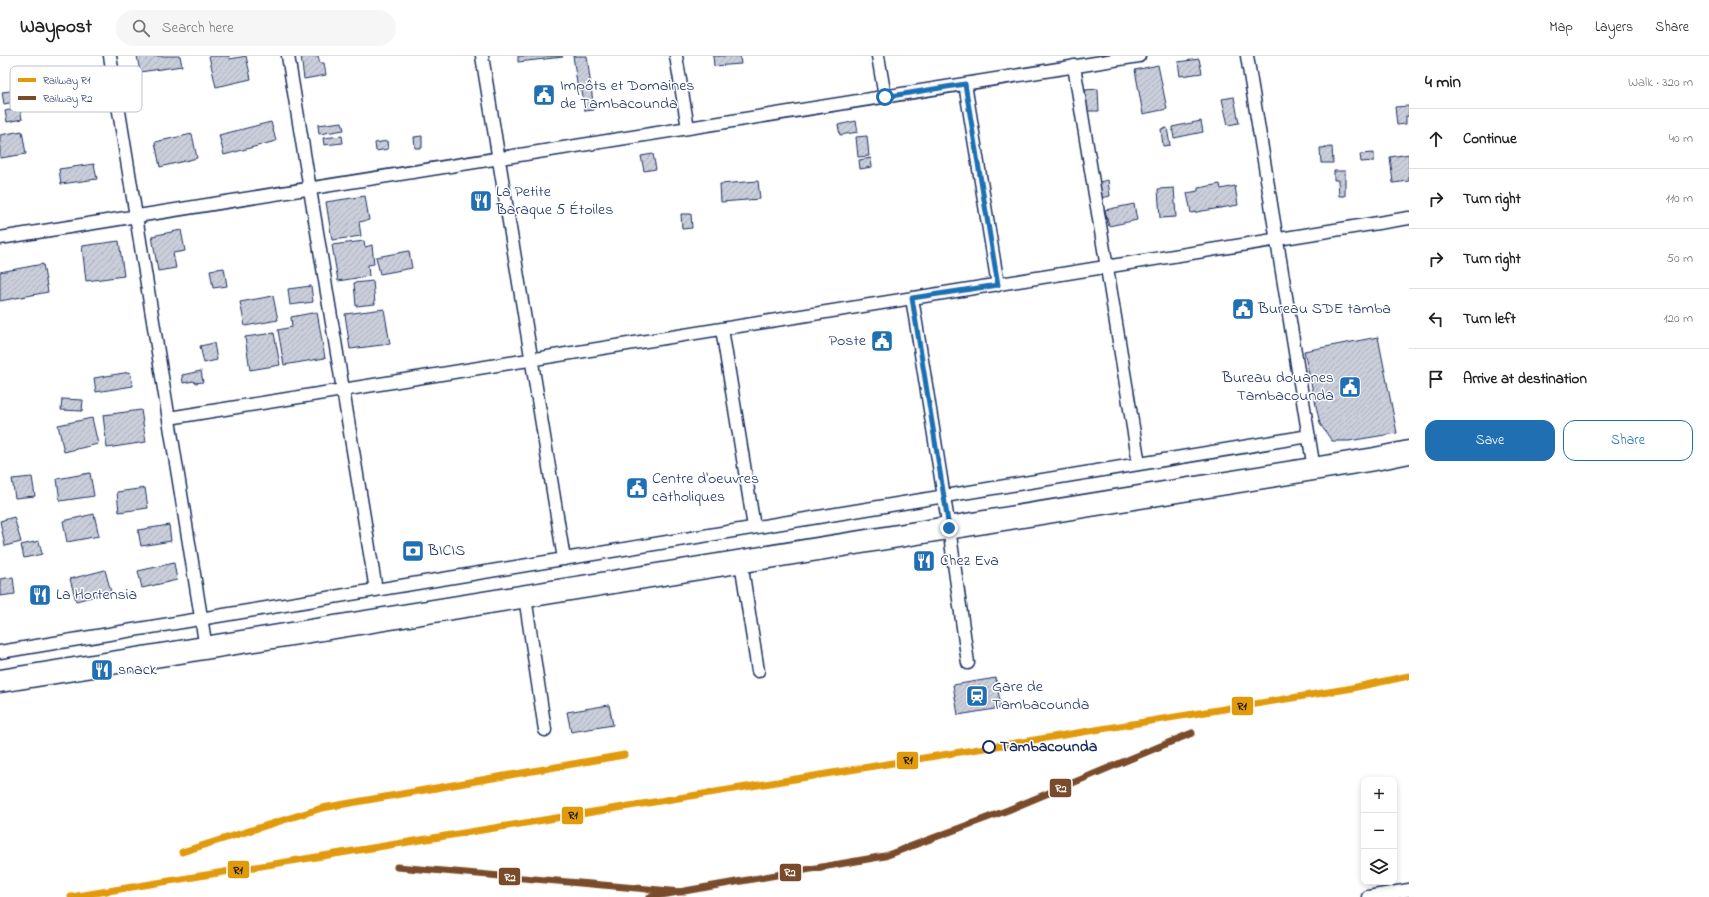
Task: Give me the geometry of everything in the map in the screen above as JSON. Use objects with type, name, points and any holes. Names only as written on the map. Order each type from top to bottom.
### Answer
[{"type":"highway","points":[[0,681],[1314,469],[1409,452]]},
{"type":"highway","points":[[1375,459],[1409,458]]},
{"type":"street","points":[[110,56],[112,66]]},
{"type":"street","points":[[288,56],[376,590]]},
{"type":"street","points":[[482,56],[564,559]]},
{"type":"street","points":[[676,56],[688,128]]},
{"type":"street","points":[[878,56],[885,97]]},
{"type":"street","points":[[0,238],[965,84],[1069,63],[1139,56]]},
{"type":"street","points":[[1247,56],[1314,469]]},
{"type":"street","points":[[1069,63],[1107,267],[1139,464]]},
{"type":"street","points":[[965,84],[998,285]]},
{"type":"street","points":[[119,112],[206,648]]},
{"type":"street","points":[[168,418],[1409,218]]},
{"type":"street","points":[[912,298],[949,528],[968,663]]},
{"type":"street","points":[[722,329],[754,527]]},
{"type":"street","points":[[0,652],[1309,436]]},
{"type":"street","points":[[741,562],[758,671]]},
{"type":"street","points":[[525,596],[545,730]]},
{"type":"street","points":[[1368,897],[1393,895],[1409,890]]},
{"type":"building","points":[[137,56],[180,56],[182,66],[142,72],[142,66],[139,66]]},
{"type":"building","points":[[209,56],[229,56],[230,59],[246,56],[251,79],[216,87]]},
{"type":"building","points":[[301,56],[318,56],[320,63],[324,63],[326,75],[304,79]]},
{"type":"building","points":[[518,56],[562,56],[563,57],[518,62]]},
{"type":"building","points":[[573,56],[587,56],[594,110],[585,111],[582,90],[578,90]]},
{"type":"building","points":[[713,56],[740,56],[741,64],[714,66]]},
{"type":"building","points":[[1199,59],[1202,73],[1180,76],[1178,62]]},
{"type":"building","points":[[1158,65],[1167,109],[1143,114],[1135,70]]},
{"type":"building","points":[[1098,89],[1099,111],[1086,111],[1085,90]]},
{"type":"building","points":[[10,91],[10,103],[4,104],[2,92]]},
{"type":"building","points":[[1234,97],[1239,123],[1228,125],[1222,99]]},
{"type":"building","points":[[1409,106],[1409,116],[1406,116],[1406,124],[1397,125],[1395,107]]},
{"type":"building","points":[[10,110],[10,112],[21,112],[22,119],[7,122],[5,111]]},
{"type":"building","points":[[856,121],[858,132],[840,135],[838,125]]},
{"type":"building","points":[[1201,121],[1203,132],[1174,138],[1172,127]]},
{"type":"building","points":[[271,122],[276,141],[224,155],[219,135]]},
{"type":"building","points":[[342,122],[344,130],[319,134],[318,125]]},
{"type":"building","points":[[1167,128],[1170,145],[1163,146],[1161,129]]},
{"type":"building","points":[[22,131],[26,154],[0,158],[0,135]]},
{"type":"building","points":[[192,134],[197,158],[160,167],[155,142]]},
{"type":"building","points":[[342,136],[343,143],[324,145],[323,138]]},
{"type":"building","points":[[422,136],[422,148],[415,148],[414,137]]},
{"type":"building","points":[[867,136],[869,156],[858,157],[856,137]]},
{"type":"building","points":[[387,141],[388,149],[376,151],[375,143]]},
{"type":"building","points":[[1332,147],[1333,163],[1321,163],[1320,148]]},
{"type":"building","points":[[1374,153],[1374,161],[1361,162],[1360,154]]},
{"type":"building","points":[[653,154],[656,169],[644,171],[641,156]]},
{"type":"building","points":[[1409,154],[1409,181],[1393,183],[1390,157]]},
{"type":"building","points":[[871,158],[872,167],[860,169],[859,160]]},
{"type":"building","points":[[94,164],[97,179],[61,184],[59,169]]},
{"type":"building","points":[[1334,171],[1345,171],[1345,196],[1339,196],[1338,180],[1334,180]]},
{"type":"building","points":[[1108,180],[1110,196],[1101,198],[1099,182]]},
{"type":"building","points":[[758,181],[760,199],[721,202],[720,184]]},
{"type":"building","points":[[1220,184],[1221,189],[1235,186],[1238,205],[1191,213],[1187,193],[1198,191],[1198,188]]},
{"type":"building","points":[[1174,188],[1176,217],[1160,218],[1158,189]]},
{"type":"building","points":[[365,196],[369,220],[359,222],[361,236],[332,240],[326,202]]},
{"type":"building","points":[[1134,204],[1137,220],[1109,226],[1105,210]]},
{"type":"building","points":[[681,214],[691,214],[692,228],[682,229]]},
{"type":"building","points":[[181,230],[185,251],[173,253],[176,268],[158,271],[152,236]]},
{"type":"building","points":[[119,241],[124,276],[86,281],[82,246]]},
{"type":"building","points":[[364,241],[365,247],[372,245],[374,264],[368,265],[369,276],[338,281],[332,245]]},
{"type":"building","points":[[409,251],[412,268],[380,274],[376,257]]},
{"type":"building","points":[[43,264],[48,292],[0,301],[0,272]]},
{"type":"building","points":[[224,268],[227,286],[213,288],[210,270]]},
{"type":"building","points":[[373,281],[375,304],[356,306],[354,283]]},
{"type":"building","points":[[311,286],[313,302],[290,305],[288,289]]},
{"type":"building","points":[[273,296],[278,320],[245,326],[240,302]]},
{"type":"building","points":[[384,309],[390,344],[350,349],[345,314]]},
{"type":"building","points":[[317,312],[325,358],[284,365],[278,330],[292,327],[291,317]]},
{"type":"building","points":[[274,333],[280,365],[250,370],[245,337]]},
{"type":"building","name":"Bureau douanes Tambacounda","points":[[1378,337],[1397,433],[1349,441],[1332,441],[1320,424],[1304,351]]},
{"type":"building","points":[[214,343],[217,360],[204,363],[200,346]]},
{"type":"building","points":[[201,371],[203,382],[195,383],[194,381],[183,383],[182,375]]},
{"type":"building","points":[[130,372],[133,386],[96,392],[94,378]]},
{"type":"building","points":[[62,399],[83,400],[82,411],[61,410]]},
{"type":"building","points":[[141,410],[146,442],[107,448],[103,415]]},
{"type":"building","points":[[92,418],[98,444],[64,452],[58,425]]},
{"type":"building","points":[[90,473],[94,496],[60,501],[57,479]]},
{"type":"building","points":[[32,477],[35,496],[15,498],[12,479]]},
{"type":"building","points":[[145,488],[148,508],[119,512],[117,492]]},
{"type":"building","points":[[94,514],[99,536],[67,542],[63,521]]},
{"type":"building","points":[[14,517],[21,542],[5,546],[0,521]]},
{"type":"building","points":[[169,525],[171,541],[141,546],[138,530]]},
{"type":"building","points":[[39,541],[42,554],[24,558],[21,545]]},
{"type":"building","points":[[174,563],[177,580],[142,588],[138,571]]},
{"type":"building","points":[[105,570],[111,592],[76,601],[70,579]]},
{"type":"building","points":[[13,577],[15,594],[0,596],[0,579]]},
{"type":"building","name":"Gare de Tambacounda","points":[[996,678],[1001,708],[958,715],[953,685]]},
{"type":"building","points":[[609,705],[613,725],[571,732],[567,712]]},
{"type":"rail line","name":"R1","points":[[71,897],[1347,689],[1409,676]]},
{"type":"rail line","name":"R2","points":[[650,897],[885,856],[1008,810],[1192,733]]},
{"type":"rail line","name":"R1","points":[[182,852],[322,808],[624,755]]},
{"type":"rail line","name":"R2","points":[[397,867],[682,892]]},
{"type":"place","name":"Impôts et Domaines de Tambacounda","points":[[544,95]]},
{"type":"place","name":"La Petite Baraque 5 Étoiles","points":[[481,201]]},
{"type":"place","name":"Bureau SDE tamba","points":[[1243,309]]},
{"type":"place","name":"Poste","points":[[882,341]]},
{"type":"place","name":"Bureau douanes Tambacounda","points":[[1350,387]]},
{"type":"place","name":"Centre d'oeuvres catholiques","points":[[637,488]]},
{"type":"place","name":"BICIS","points":[[413,551]]},
{"type":"place","name":"Chez Eva","points":[[924,561]]},
{"type":"place","name":"La Hortensia","points":[[40,595]]},
{"type":"place","name":"snack","points":[[102,670]]},
{"type":"place","name":"Gare de Tambacounda","points":[[977,696]]},
{"type":"place","name":"Tambacounda","points":[[989,747]]},
{"type":"route","points":[[885,97],[965,84],[998,285],[912,298],[949,528]]}]
